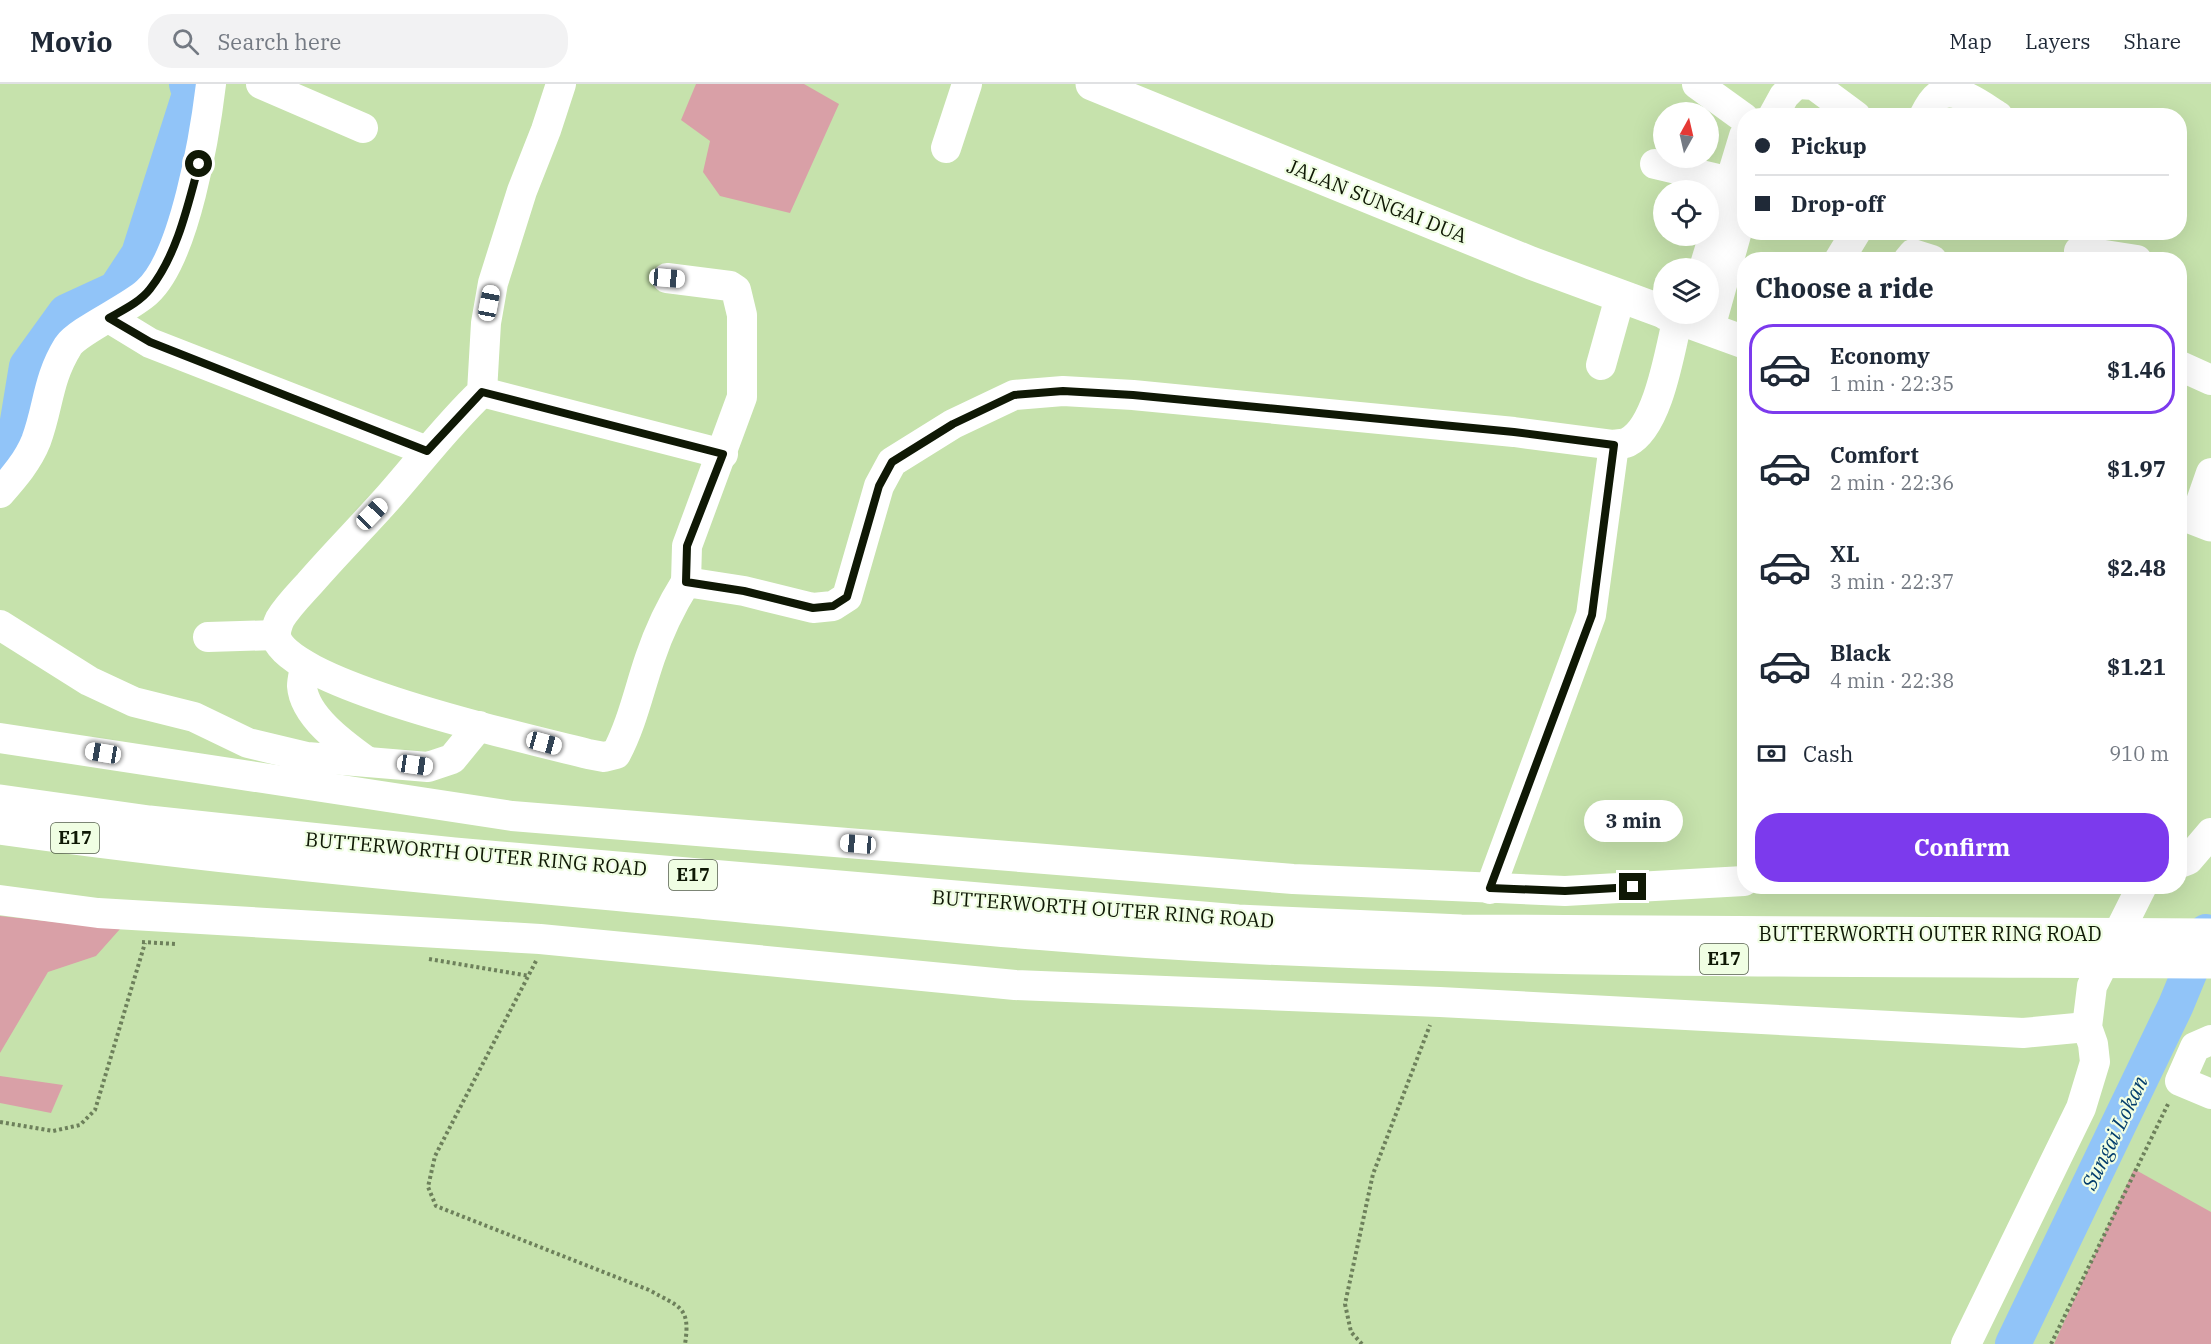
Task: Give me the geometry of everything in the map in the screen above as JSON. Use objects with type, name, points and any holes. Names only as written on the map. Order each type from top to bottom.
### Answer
[{"type":"main road","name":"JALAN SUNGAI DUA","points":[[1092,84],[1620,297],[1653,308]]},
{"type":"main road","name":"JALAN SUNGAI DUA","points":[[1698,324],[1737,339]]},
{"type":"main road","name":"BUTTERWORTH OUTER RING ROAD","points":[[0,801],[150,836],[450,879],[942,924],[1238,934],[1461,931],[2211,935]]},
{"type":"main road","name":"BUTTERWORTH OUTER RING ROAD","points":[[0,828],[150,836]]},
{"type":"main road","name":"BUTTERWORTH OUTER RING ROAD","points":[[1238,934],[1459,956],[2211,962]]},
{"type":"street","points":[[0,493],[22,467],[36,440],[53,372],[70,343],[129,307],[150,290],[168,258],[189,202],[199,164],[211,84]]},
{"type":"street","points":[[261,84],[363,128]]},
{"type":"street","points":[[946,148],[967,84]]},
{"type":"street","points":[[1697,84],[1737,113]]},
{"type":"street","points":[[1777,108],[1784,96],[1797,84],[1814,85],[1845,108]]},
{"type":"street","points":[[556,86],[546,130],[522,191],[493,283],[486,323],[482,392],[427,451],[279,620],[276,635],[284,652],[305,667],[353,689],[479,726],[588,754],[604,757],[616,754],[624,740],[651,655],[673,603],[686,582],[687,546],[723,454],[742,397],[742,315],[736,290],[730,286],[667,278]]},
{"type":"street","points":[[1929,108],[1937,96],[1949,93],[1960,94],[1984,108]]},
{"type":"street","points":[[1666,168],[1737,194]]},
{"type":"street","points":[[1709,258],[1737,196]]},
{"type":"street","points":[[1710,258],[1737,196]]},
{"type":"street","points":[[2079,248],[2098,252]]},
{"type":"street","points":[[1601,365],[1620,297]]},
{"type":"street","points":[[109,318],[150,342],[427,451]]},
{"type":"street","points":[[686,582],[744,591],[813,608],[833,606],[847,597],[879,486],[892,462],[953,424],[1014,395],[1063,391],[1133,395],[1514,432],[1614,445],[1629,442],[1645,425],[1655,404],[1681,324]]},
{"type":"street","points":[[2187,369],[2211,380]]},
{"type":"street","points":[[482,392],[723,454]]},
{"type":"street","points":[[1490,888],[1592,615],[1614,445]]},
{"type":"street","points":[[2195,519],[2211,473]]},
{"type":"street","points":[[0,625],[81,677],[134,702],[194,717],[256,746],[307,757],[428,767],[452,759],[479,726]]},
{"type":"street","points":[[208,638],[276,635]]},
{"type":"street","points":[[305,667],[302,686],[310,707],[334,738],[365,760]]},
{"type":"street","points":[[0,738],[512,816],[1242,876],[1565,891],[1737,881]]},
{"type":"street","points":[[2187,860],[2211,833]]},
{"type":"street","points":[[1966,1344],[2081,1108],[2094,1062],[2093,1044],[2087,1027],[2092,986],[2138,894]]},
{"type":"street","points":[[0,900],[98,914],[540,939],[1014,985],[1440,1002],[2023,1033],[2087,1027]]},
{"type":"street","points":[[2211,1040],[2195,1047],[2180,1082],[2211,1094]]},
{"type":"path","points":[[540,939],[540,954],[435,1156],[428,1187],[436,1206],[649,1290],[682,1309],[688,1324],[685,1344]]},
{"type":"path","points":[[0,1122],[52,1131],[80,1125],[95,1110],[145,942]]},
{"type":"path","points":[[1362,1344],[1351,1332],[1345,1304],[1373,1174],[1406,1082],[1440,1002]]},
{"type":"path","points":[[2051,1344],[2180,1082]]},
{"type":"shaded area","points":[[696,84],[804,84],[839,104],[790,213],[720,196],[703,172],[710,141],[681,120]]},
{"type":"shaded area","points":[[0,916],[120,929],[96,956],[48,972],[0,1053]]},
{"type":"shaded area","points":[[0,1076],[63,1085],[51,1113],[0,1103]]},
{"type":"shaded area","points":[[2134,1169],[2211,1212],[2211,1344],[2054,1344]]},
{"type":"waterway","points":[[0,461],[14,445],[27,366],[66,312],[116,289],[139,254],[190,94],[187,84]]},
{"type":"waterway","name":"Sungai Lokan","points":[[2013,1344],[2176,1005],[2206,932]]},
{"type":"route","points":[[199,164],[189,202],[168,258],[150,290],[129,307],[109,318],[150,342],[427,451],[460,412],[482,392],[543,405],[628,431],[723,454],[687,546],[686,582],[706,583],[813,608],[833,606],[847,597],[879,486],[892,462],[953,424],[1014,395],[1063,391],[1133,395],[1514,432],[1614,445],[1592,615],[1490,888],[1565,891],[1633,887]]}]
